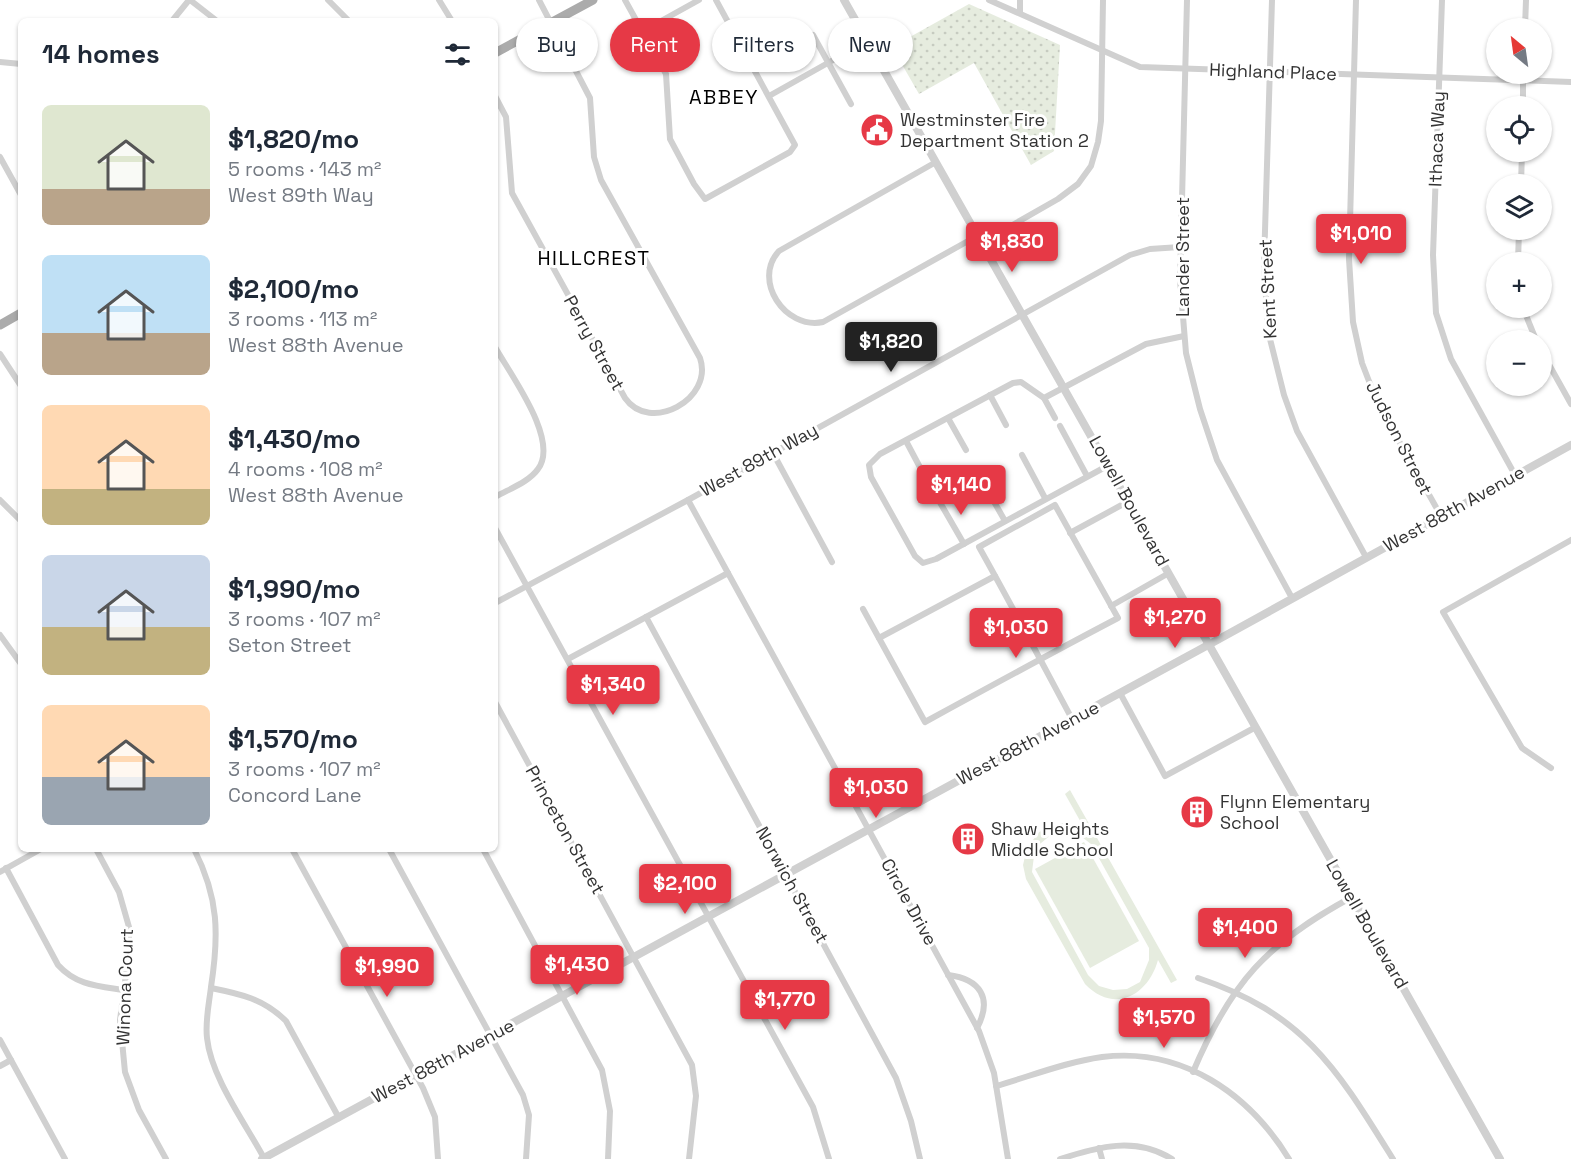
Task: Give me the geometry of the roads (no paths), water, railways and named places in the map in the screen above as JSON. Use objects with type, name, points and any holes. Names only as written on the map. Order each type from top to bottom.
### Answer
[{"type":"main road","points":[[559,18],[593,0]]},
{"type":"main road","points":[[498,51],[516,42]]},
{"type":"main road","points":[[0,325],[18,316]]},
{"type":"street","points":[[175,18],[190,0],[213,18]]},
{"type":"street","points":[[328,0],[346,18]]},
{"type":"street","points":[[439,0],[450,18]]},
{"type":"street","points":[[539,0],[550,18]]},
{"type":"street","points":[[625,0],[635,18]]},
{"type":"street","points":[[666,18],[699,0]]},
{"type":"street","points":[[665,72],[670,139],[694,184],[705,199],[795,147],[716,0]]},
{"type":"street","name":"Lowell Boulevard","points":[[844,0],[854,18]]},
{"type":"street","name":"Highland Place","points":[[989,0],[1140,67],[1439,78],[1486,77]]},
{"type":"street","points":[[1020,0],[1020,13]]},
{"type":"street","points":[[936,162],[779,251],[769,270],[769,282],[783,310],[794,320],[809,324],[823,322],[1058,199],[1078,184],[1090,166],[1098,142],[1101,121],[1103,0]]},
{"type":"street","name":"Lander Street","points":[[1187,0],[1179,280],[1184,336],[1197,400],[1217,460],[1292,598]]},
{"type":"street","name":"Kent Street","points":[[1272,0],[1264,264],[1265,293],[1273,353],[1297,431],[1366,557]]},
{"type":"street","name":"Judson Street","points":[[1356,0],[1348,259],[1355,333],[1362,363],[1377,402],[1440,516]]},
{"type":"street","name":"Ithaca Way","points":[[1442,0],[1433,255],[1436,313],[1451,359],[1515,475]]},
{"type":"street","points":[[1525,18],[1526,0]]},
{"type":"street","points":[[816,40],[828,61]]},
{"type":"street","points":[[0,62],[18,64]]},
{"type":"street","points":[[769,96],[828,64]]},
{"type":"street","name":"Perry Street","points":[[498,102],[506,117],[510,186],[516,203],[625,398],[637,410],[648,414],[658,413],[680,404],[694,394],[700,387],[702,364],[601,180],[594,157],[590,98],[577,72]]},
{"type":"street","points":[[834,72],[851,104]]},
{"type":"street","name":"Lowell Boulevard","points":[[885,72],[1500,1159]]},
{"type":"street","name":"Highland Place","points":[[1552,80],[1571,82]]},
{"type":"street","points":[[0,157],[18,190]]},
{"type":"street","name":"West 89th Way","points":[[498,601],[688,500],[1130,255],[1159,248],[1180,247]]},
{"type":"street","points":[[1044,398],[1146,344],[1184,336]]},
{"type":"street","points":[[498,352],[534,417],[545,446],[540,467],[531,477],[498,495]]},
{"type":"street","points":[[0,354],[18,381]]},
{"type":"street","points":[[1552,370],[1571,404]]},
{"type":"street","points":[[1055,418],[1044,398],[1022,382],[1013,383],[880,454],[869,465],[871,477],[915,556],[923,563],[936,560],[1045,498],[1109,465]]},
{"type":"street","points":[[990,395],[1006,425]]},
{"type":"street","points":[[948,418],[966,450]]},
{"type":"street","points":[[1060,426],[1087,476]]},
{"type":"street","points":[[906,441],[923,472]]},
{"type":"street","name":"West 88th Avenue","points":[[263,1158],[1210,644],[1571,444]]},
{"type":"street","points":[[773,453],[832,562]]},
{"type":"street","points":[[1022,455],[1045,498]]},
{"type":"street","points":[[980,477],[1005,521]]},
{"type":"street","points":[[938,499],[963,544]]},
{"type":"street","points":[[0,500],[18,518]]},
{"type":"street","name":"Circle Drive","points":[[688,500],[977,1028],[989,1056],[1008,1159]]},
{"type":"street","points":[[1070,533],[1129,501]]},
{"type":"street","points":[[863,609],[925,722],[1041,659],[1118,618],[1055,505],[979,547],[1041,659],[1072,719]]},
{"type":"street","points":[[498,533],[813,1107],[829,1159]]},
{"type":"street","points":[[1551,768],[1522,748],[1443,612],[1571,540]]},
{"type":"street","points":[[568,659],[728,573]]},
{"type":"street","points":[[1111,606],[1169,573]]},
{"type":"street","points":[[879,638],[995,576]]},
{"type":"street","name":"Norwich Street","points":[[646,617],[896,1078],[909,1113],[920,1159]]},
{"type":"street","points":[[0,635],[18,660]]},
{"type":"street","points":[[1120,693],[1165,776],[1256,727]]},
{"type":"street","name":"Princeton Street","points":[[498,707],[685,1051],[694,1073],[696,1096],[689,1159]]},
{"type":"street","points":[[36,852],[3,870],[58,965],[68,976],[79,983],[123,990]]},
{"type":"street","name":"Winona Court","points":[[98,852],[119,892],[128,920],[130,943],[120,1020],[125,1072],[139,1110],[166,1159]]},
{"type":"street","points":[[195,852],[207,879],[216,919],[207,1026],[209,1052],[220,1078],[263,1158]]},
{"type":"street","points":[[294,852],[423,1088],[435,1117],[438,1159]]},
{"type":"street","points":[[391,852],[491,1035],[527,1107],[529,1123],[526,1159]]},
{"type":"street","points":[[485,852],[590,1045],[605,1080],[610,1111],[608,1159]]},
{"type":"street","points":[[1193,1072],[1213,1027],[1234,992],[1254,966],[1305,924],[1352,897]]},
{"type":"street","points":[[948,975],[962,977],[978,987],[985,1009],[977,1028]]},
{"type":"street","points":[[1198,978],[1234,992],[1283,1020],[1328,1060],[1348,1086],[1393,1159]]},
{"type":"street","points":[[211,988],[246,995],[275,1011],[286,1021],[339,1118]]},
{"type":"street","points":[[0,1040],[65,1159]]},
{"type":"street","points":[[996,1086],[1080,1061],[1114,1056],[1162,1061],[1193,1072],[1246,1103],[1267,1126],[1289,1159]]},
{"type":"street","points":[[0,1066],[11,1060]]},
{"type":"street","points":[[1060,1159],[1121,1144],[1141,1147],[1172,1159]]},
{"type":"street","points":[[1099,1148],[1102,1159]]},
{"type":"place","name":"Westminster Fire Department Station 2","points":[[877,130]]},
{"type":"place","name":"Flynn Elementary School","points":[[1197,812]]},
{"type":"place","name":"Shaw Heights Middle School","points":[[968,839]]},
{"type":"district","name":"ABBEY","points":[[724,97]]},
{"type":"district","name":"HILLCREST","points":[[594,258]]}]
